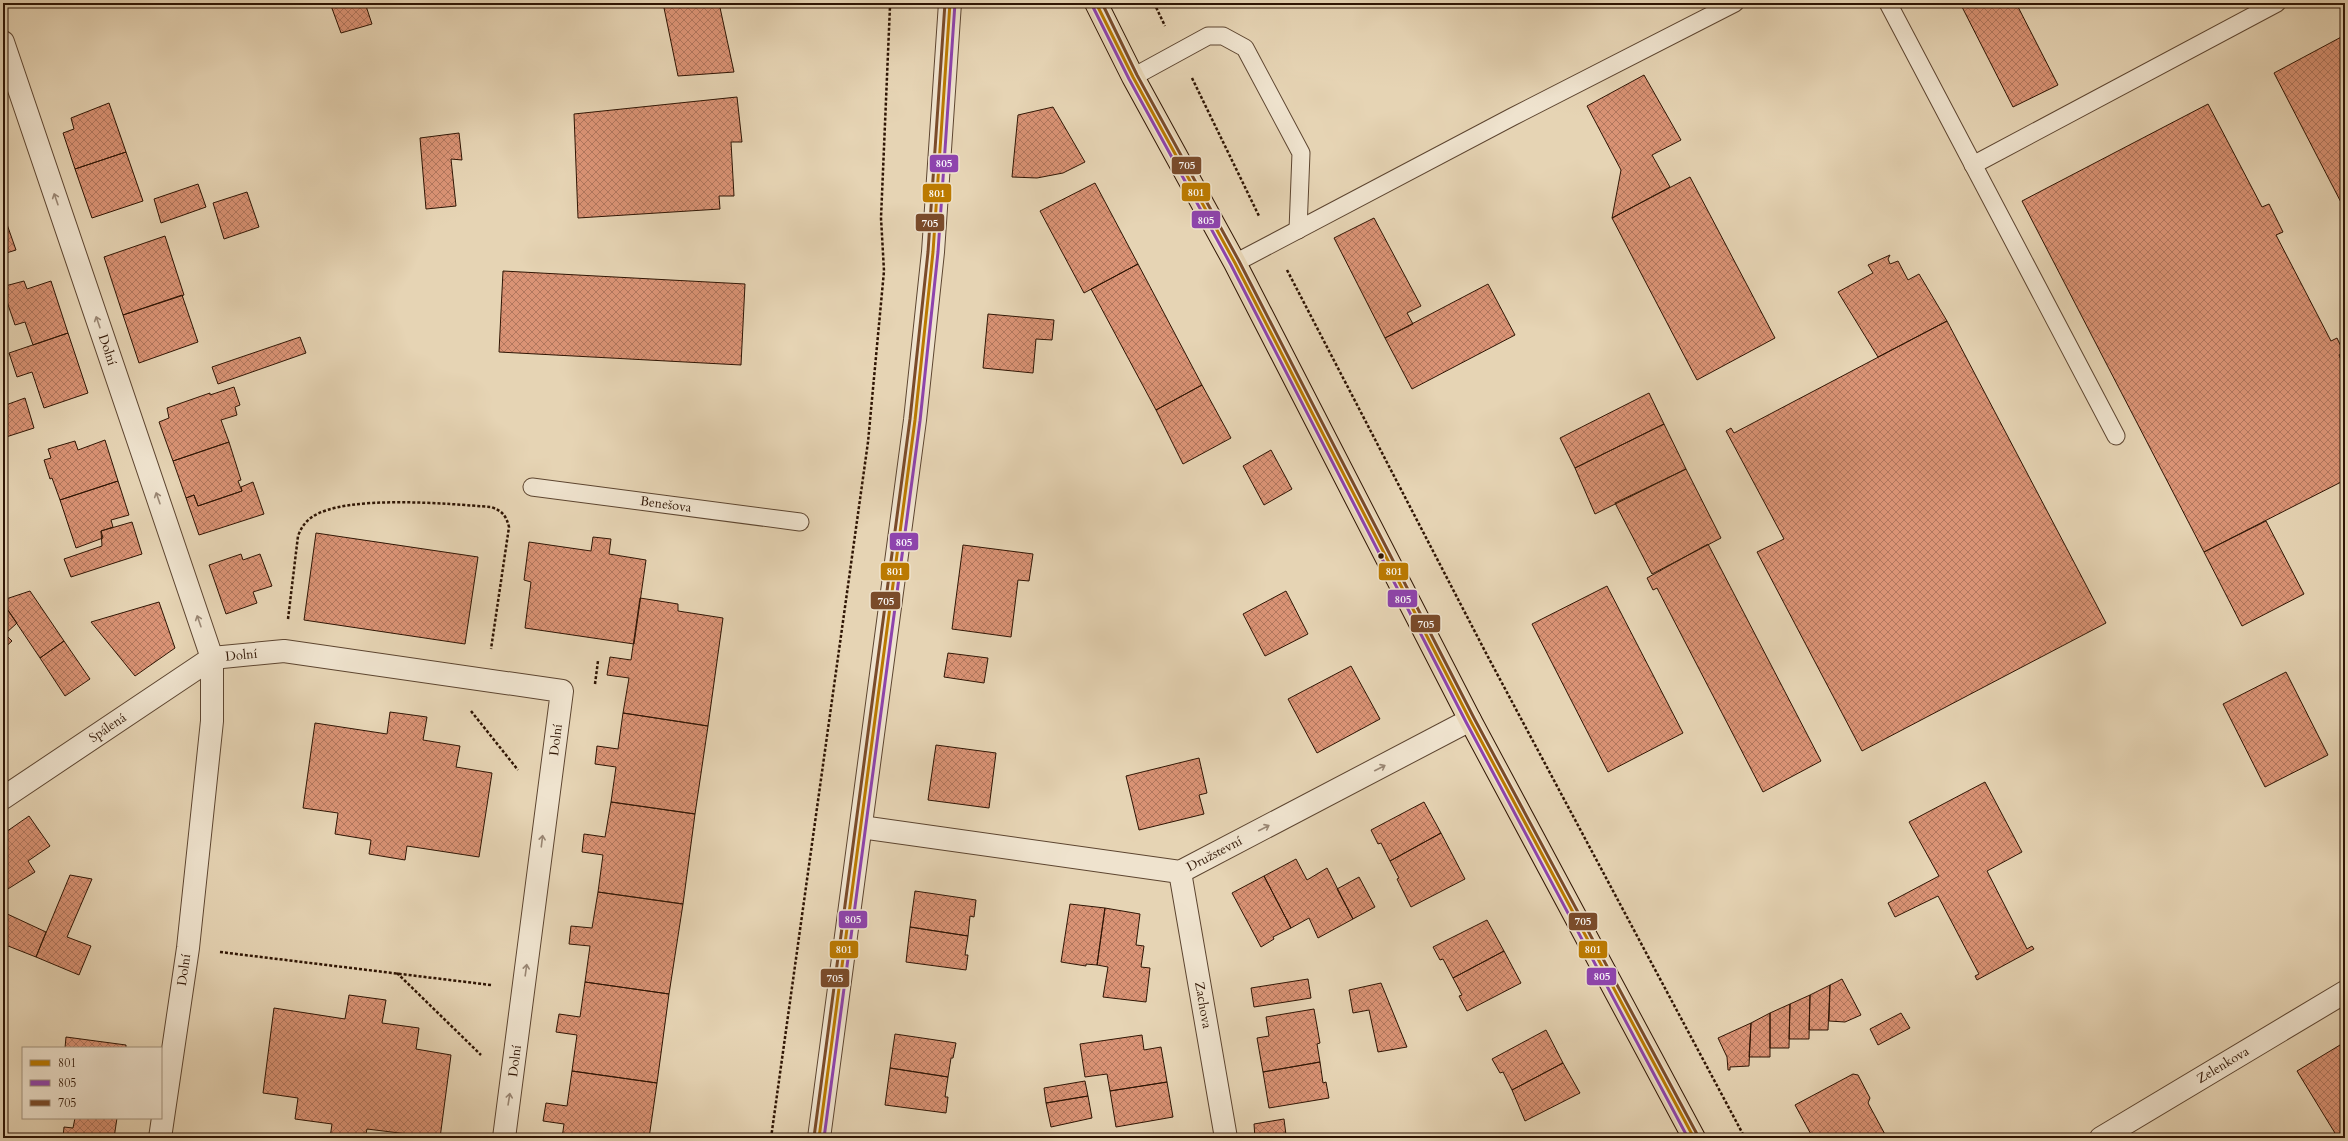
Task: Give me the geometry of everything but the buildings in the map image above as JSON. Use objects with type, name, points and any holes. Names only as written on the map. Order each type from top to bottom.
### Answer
[{"type":"main road","points":[[1096,3],[1133,77],[1235,263],[1470,720],[1694,1138]]},
{"type":"street","points":[[819,1138],[915,420],[929,290],[950,3]]},
{"type":"street","name":"Dolní","points":[[3,42],[212,658],[212,721],[188,948],[160,1138]]},
{"type":"street","name":"Dolní","points":[[212,658],[284,651],[562,691],[504,1138]]},
{"type":"street","name":"Spálená","points":[[3,798],[212,658]]},
{"type":"street","name":"Družstevní","points":[[861,827],[1180,872],[1470,720]]},
{"type":"street","name":"Zachova","points":[[1180,872],[1226,1138]]},
{"type":"street","name":"Zelenkova","points":[[2101,1138],[2345,992]]},
{"type":"lane","points":[[1235,263],[1512,117],[1735,3]]},
{"type":"lane","points":[[1888,3],[2116,436]]},
{"type":"lane","points":[[1973,165],[2277,3]]},
{"type":"lane","points":[[1133,77],[1208,36],[1223,36],[1245,48],[1301,153],[1298,230]]},
{"type":"lane","name":"Benešova","points":[[532,487],[800,522]]},
{"type":"path","points":[[1154,3],[1273,244],[1487,655],[1744,1138]]},
{"type":"path","points":[[771,1138],[868,442],[884,270],[881,218],[890,5],[918,4]]},
{"type":"path","points":[[284,651],[298,536],[302,526],[313,516],[329,510],[368,503],[423,503],[491,507],[500,510],[507,518],[509,527],[489,664],[470,678],[465,703],[531,785],[549,788]]},
{"type":"path","points":[[188,948],[523,990]]},
{"type":"path","points":[[397,973],[512,1085]]},
{"type":"transit line","name":"705","points":[[814,1137],[910,419],[928,252],[945,3]]},
{"type":"transit line","name":"801","points":[[819,1138],[915,420],[933,252],[950,3]]},
{"type":"transit line","name":"805","points":[[824,1138],[920,421],[938,252],[955,3]]},
{"type":"transit line","name":"801","points":[[1096,3],[1133,77],[1235,263],[1470,720],[1694,1138]]},
{"type":"transit line","name":"705","points":[[1102,3],[1137,75],[1239,261],[1474,718],[1698,1136]]},
{"type":"transit line","name":"805","points":[[1092,5],[1129,79],[1231,265],[1466,722],[1688,1138]]}]
